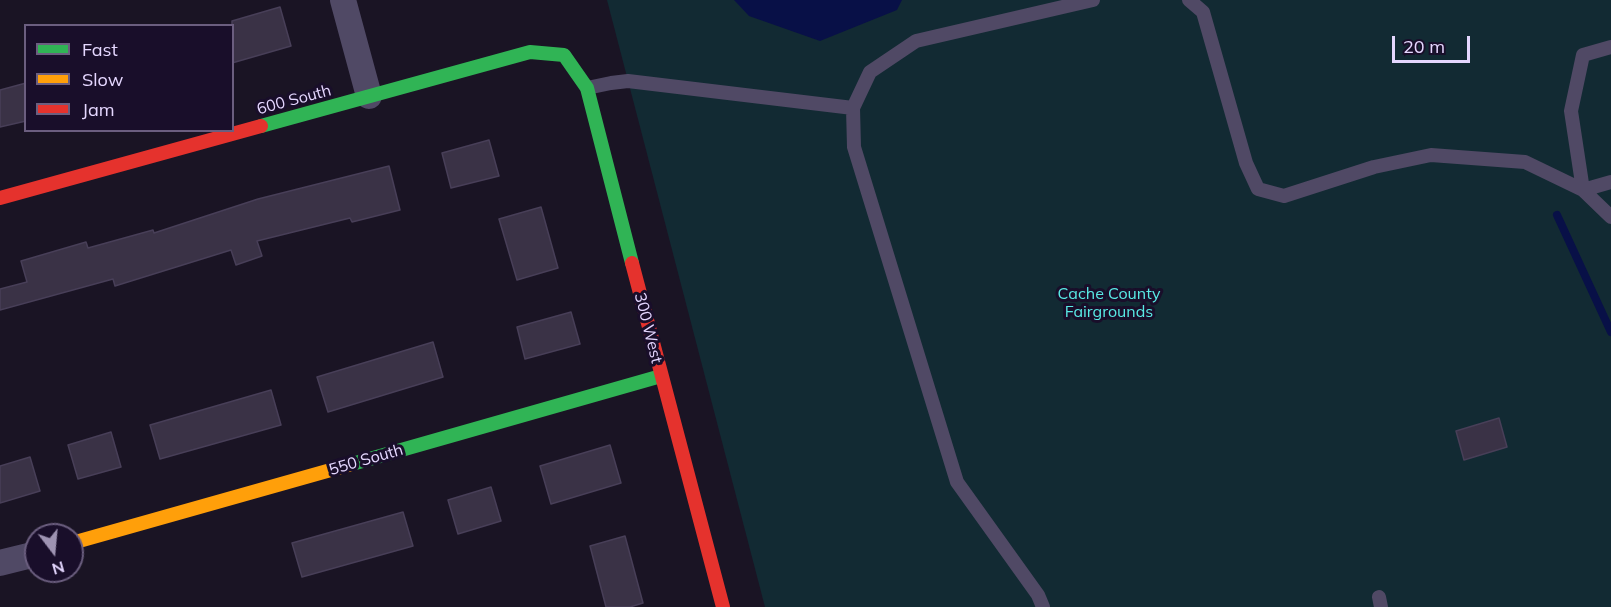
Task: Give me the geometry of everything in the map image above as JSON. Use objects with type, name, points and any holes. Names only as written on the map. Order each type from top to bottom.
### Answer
[{"type":"street","points":[[343,0],[369,96]]},
{"type":"street","name":"600 South","points":[[0,198],[530,52],[564,55]]},
{"type":"street","name":"300 West","points":[[564,55],[587,88],[723,607]]},
{"type":"street","name":"550 South","points":[[84,540],[661,376]]},
{"type":"street","points":[[0,563],[24,557]]},
{"type":"lane","points":[[1043,607],[1038,594],[957,482],[854,147],[853,108],[870,72],[916,41],[1093,0]]},
{"type":"lane","points":[[1189,0],[1203,12],[1245,163],[1258,189],[1284,196],[1374,167],[1431,155],[1525,162],[1583,190],[1611,217]]},
{"type":"lane","points":[[1583,190],[1571,111],[1583,55],[1611,47]]},
{"type":"lane","points":[[587,88],[627,81],[853,108]]},
{"type":"lane","points":[[1583,190],[1611,182]]},
{"type":"green space","name":"Cache County Fairgrounds","points":[[607,0],[1611,0],[1611,607],[765,607]]},
{"type":"shaded area","points":[[734,0],[902,0],[897,10],[820,41],[749,16]]},
{"type":"building","points":[[280,7],[291,46],[234,62],[234,24],[232,21]]},
{"type":"building","points":[[24,84],[24,121],[0,127],[0,90]]},
{"type":"building","points":[[489,140],[499,176],[451,188],[442,153]]},
{"type":"building","points":[[389,166],[400,210],[352,222],[350,218],[257,241],[262,256],[236,265],[231,250],[115,286],[113,279],[0,310],[0,289],[27,282],[21,261],[86,242],[88,248],[153,230],[154,233],[258,199]]},
{"type":"building","points":[[541,207],[558,268],[517,280],[499,219]]},
{"type":"building","points":[[571,312],[580,344],[525,359],[517,327]]},
{"type":"building","points":[[433,342],[443,377],[328,412],[317,377]]},
{"type":"building","points":[[271,390],[281,425],[160,459],[150,425]]},
{"type":"building","points":[[1499,418],[1507,447],[1464,460],[1456,431]]},
{"type":"building","points":[[111,432],[121,467],[78,479],[68,445]]},
{"type":"building","points":[[610,445],[621,483],[551,504],[540,466]]},
{"type":"building","points":[[30,457],[40,491],[0,503],[0,466]]},
{"type":"building","points":[[491,487],[501,521],[458,534],[448,500]]},
{"type":"building","points":[[403,512],[413,546],[302,577],[292,543]]},
{"type":"building","points":[[625,536],[643,603],[630,607],[606,607],[590,546]]},
{"type":"waterway","points":[[1557,215],[1611,332]]},
{"type":"traffic: fast","points":[[261,126],[530,52],[564,55],[587,88],[632,263]]},
{"type":"traffic: fast","points":[[352,464],[661,376]]},
{"type":"traffic: slow","points":[[84,540],[352,464]]},
{"type":"traffic: jam","points":[[0,198],[261,126]]},
{"type":"traffic: jam","points":[[632,263],[723,607]]}]
